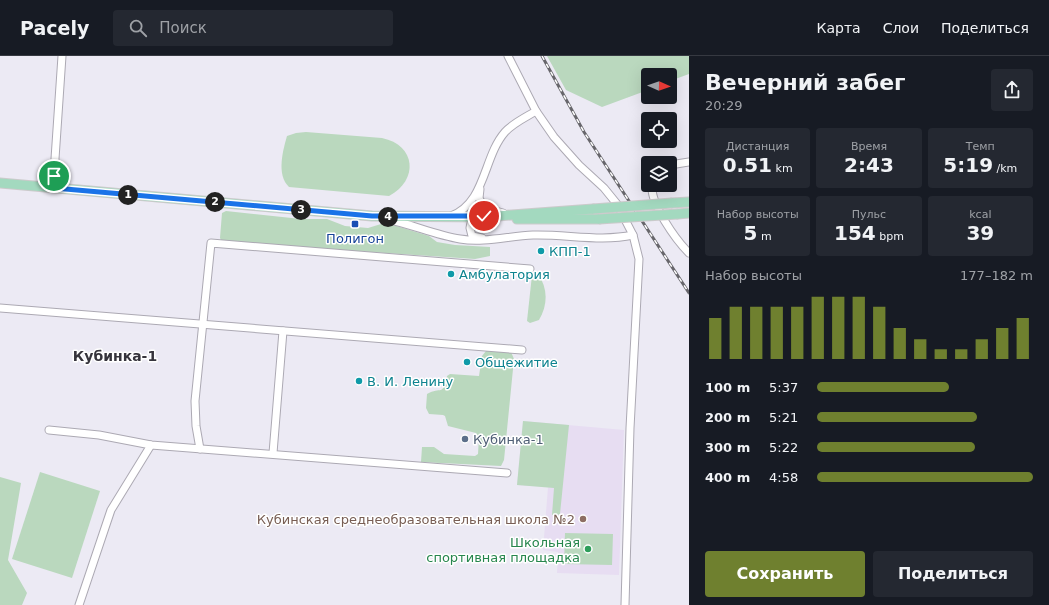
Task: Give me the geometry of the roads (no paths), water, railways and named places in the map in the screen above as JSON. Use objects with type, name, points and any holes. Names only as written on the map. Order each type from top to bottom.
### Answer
[{"type":"main road","points":[[0,183],[372,216],[446,218],[689,202]]},
{"type":"main road","points":[[486,216],[544,220],[599,219],[689,213]]},
{"type":"street","points":[[54,188],[62,56]]},
{"type":"street","points":[[508,56],[536,111],[554,136],[579,165],[604,188],[617,204],[633,235],[639,259],[630,428],[625,605]]},
{"type":"street","points":[[446,218],[465,208],[481,184],[494,152],[505,132],[536,111]]},
{"type":"street","points":[[677,164],[689,162]]},
{"type":"street","points":[[481,184],[479,198],[484,208],[492,211],[513,214]]},
{"type":"street","points":[[653,192],[653,198],[676,238],[689,253]]},
{"type":"street","points":[[372,216],[404,222],[459,239],[474,241],[534,235],[614,238],[633,235]]},
{"type":"street","points":[[486,216],[471,222],[470,232],[477,238],[488,239]]},
{"type":"street","points":[[200,449],[196,426],[195,401],[211,243],[530,269]]},
{"type":"street","points":[[0,308],[522,350]]},
{"type":"street","points":[[272,453],[283,331]]},
{"type":"street","points":[[49,430],[99,435],[151,445],[272,453],[507,473]]},
{"type":"street","points":[[79,605],[111,510],[151,445]]},
{"type":"railway","points":[[542,56],[584,132],[689,293]]},
{"type":"place","name":"Полигон","points":[[355,224]]},
{"type":"place","name":"КПП-1","points":[[541,251]]},
{"type":"place","name":"Амбулатория","points":[[451,274]]},
{"type":"place","name":"Общежитие","points":[[467,362]]},
{"type":"place","name":"В. И. Ленину","points":[[359,381]]},
{"type":"place","name":"Кубинка-1","points":[[465,439]]},
{"type":"place","name":"Кубинская среднеобразовательная школа №2","points":[[583,519]]},
{"type":"place","name":"Школьная спортивная площадка","points":[[588,549]]},
{"type":"district","name":"Кубинка-1","points":[[115,356]]}]
